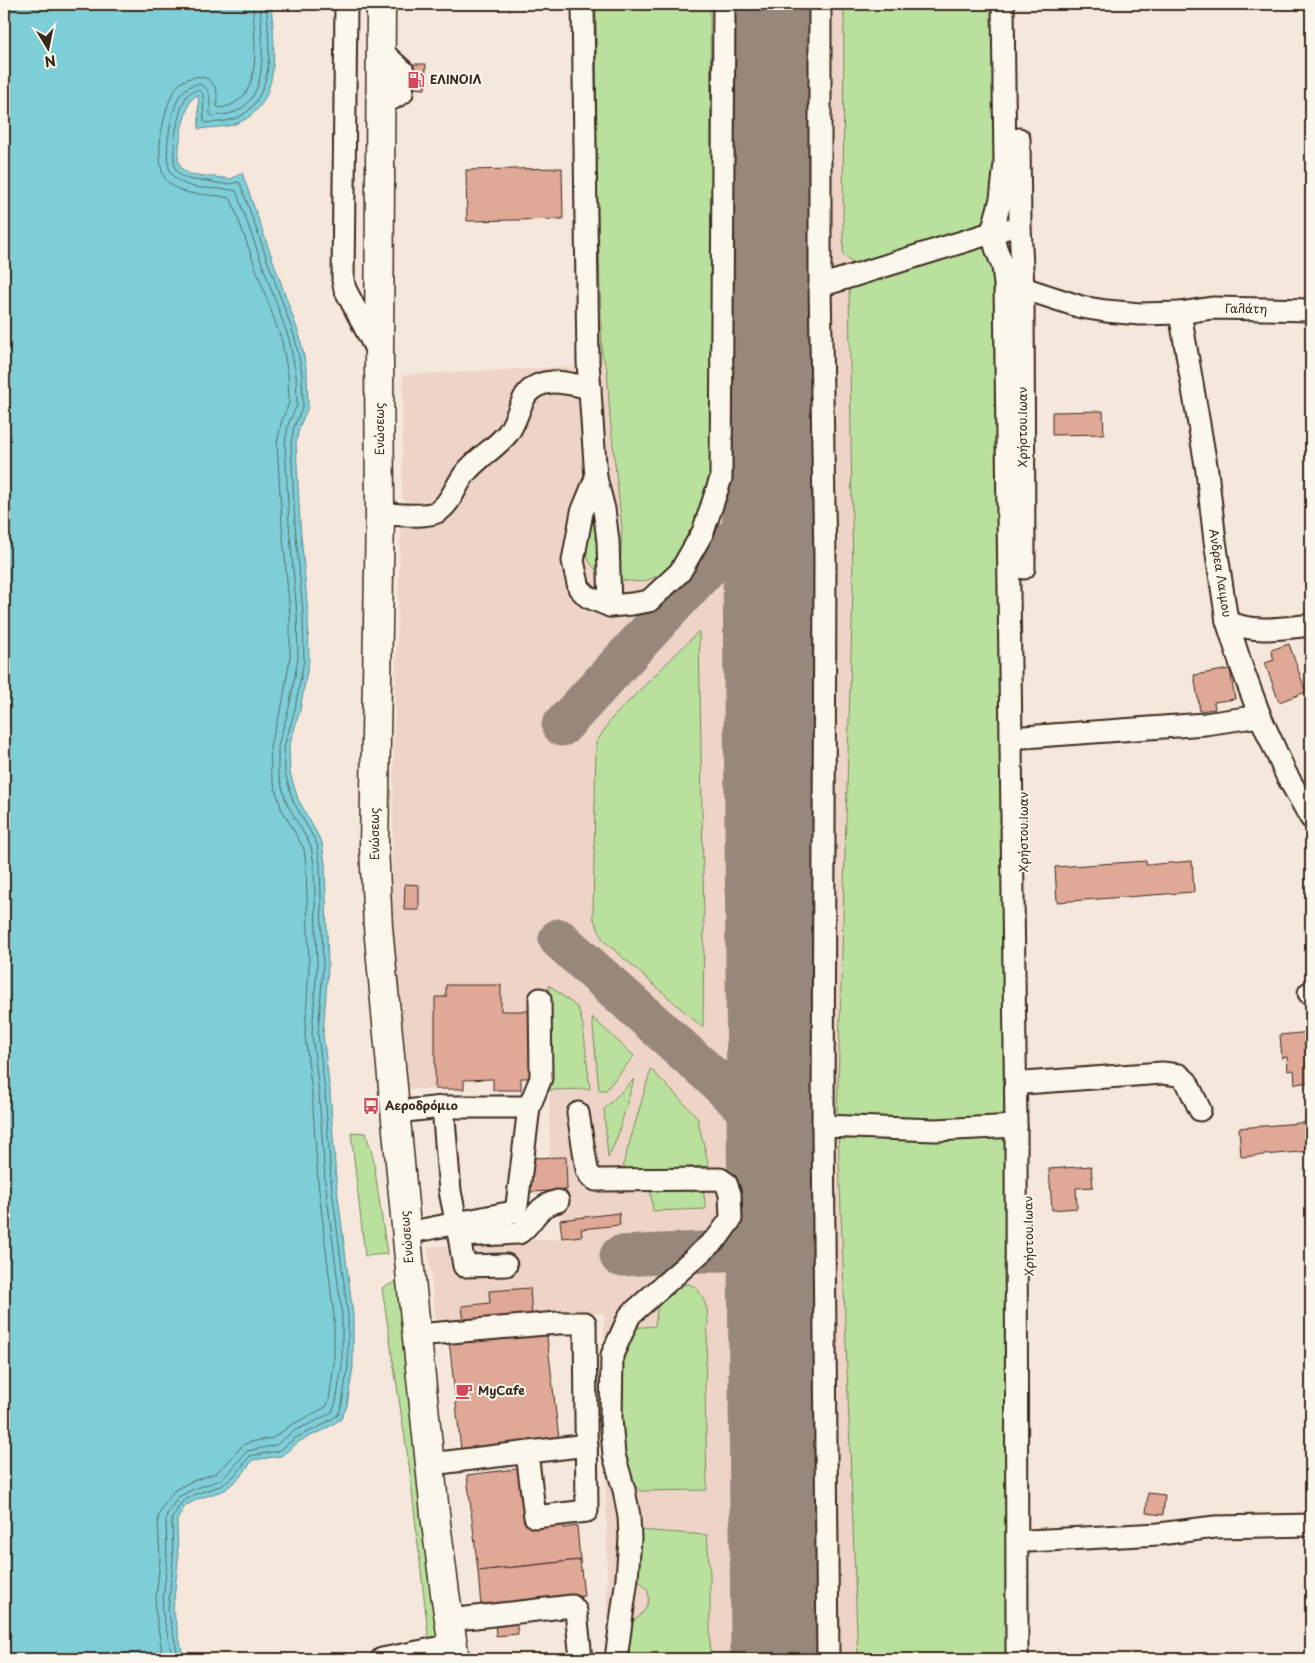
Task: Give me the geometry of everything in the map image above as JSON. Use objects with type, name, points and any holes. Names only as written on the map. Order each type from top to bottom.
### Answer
[{"type":"main road","name":"Ενώσεως","points":[[381,4],[380,514],[374,847],[378,927],[407,1234],[436,1523],[452,1641]]},
{"type":"street","points":[[346,4],[343,280],[345,290],[379,356]]},
{"type":"street","points":[[583,4],[587,317],[590,388],[596,478],[604,508],[608,541],[610,606]]},
{"type":"street","points":[[596,478],[582,512],[573,561],[579,588],[588,597],[610,606],[649,601],[680,572],[703,532],[722,478],[724,4]]},
{"type":"street","points":[[820,4],[820,286],[825,558],[823,1126],[828,1659]]},
{"type":"street","points":[[1003,4],[1005,164],[1001,199],[992,232],[1003,266],[1005,284],[1016,1126],[1017,1659]]},
{"type":"street","name":"Χρήστου.Ιωαν","points":[[1018,4],[1020,226],[1023,288],[1024,1083],[1029,1232],[1029,1659]]},
{"type":"street","points":[[820,286],[992,232],[1020,226]]},
{"type":"street","name":"Γαλάτη","points":[[1023,288],[1082,306],[1106,311],[1140,314],[1180,313],[1212,308],[1311,310]]},
{"type":"street","name":"Ανδρεα Λαιμου","points":[[1180,313],[1206,471],[1227,621],[1260,716],[1286,774],[1311,818]]},
{"type":"street","points":[[380,514],[426,515],[436,512],[445,506],[467,470],[491,451],[507,434],[516,421],[526,396],[536,386],[545,382],[560,382],[590,388]]},
{"type":"street","points":[[1227,621],[1239,626],[1264,629],[1311,625]]},
{"type":"street","points":[[1024,737],[1186,725],[1260,716]]},
{"type":"street","points":[[407,1234],[457,1230],[513,1212],[517,1206],[529,1107],[541,1078],[540,999]]},
{"type":"street","points":[[1024,1083],[1162,1073],[1179,1075],[1187,1082],[1200,1110]]},
{"type":"street","points":[[443,1107],[450,1190],[464,1266],[506,1265]]},
{"type":"street","points":[[396,1112],[443,1107],[529,1107]]},
{"type":"street","points":[[578,1113],[587,1170],[591,1177],[596,1180],[720,1179],[726,1183],[730,1194],[731,1218],[722,1231],[630,1315],[612,1355],[611,1419],[614,1455],[629,1516],[630,1539],[627,1578],[616,1659]]},
{"type":"street","points":[[823,1126],[936,1130],[1016,1126]]},
{"type":"street","points":[[457,1230],[490,1236],[519,1233],[527,1228],[536,1212],[542,1207],[558,1201]]},
{"type":"street","points":[[417,1335],[558,1323],[585,1323],[588,1511],[535,1517],[527,1453]]},
{"type":"street","points":[[431,1464],[587,1445]]},
{"type":"street","points":[[1028,1541],[1159,1534],[1215,1527],[1311,1525]]},
{"type":"street","points":[[382,1659],[572,1606],[576,1611],[581,1659]]},
{"type":"shaded area","points":[[579,4],[1010,4],[1013,215],[1007,220],[1007,235],[1013,240],[1024,1659],[607,1659],[604,1313],[436,1324],[428,1247],[562,1238],[559,1191],[530,1192],[528,1158],[550,1158],[549,1079],[521,1078],[521,1090],[493,1090],[493,1079],[464,1080],[464,1089],[407,1089],[391,920],[395,692],[401,517],[414,507],[402,499],[403,375],[583,366]]},
{"type":"green space","points":[[596,4],[710,4],[711,147],[715,269],[710,501],[695,532],[675,559],[676,569],[642,582],[620,580],[622,527],[610,418],[607,368],[602,355],[597,181]]},
{"type":"green space","points":[[844,4],[999,4],[1001,142],[986,227],[855,265],[843,255]]},
{"type":"green space","points":[[984,243],[994,252],[1005,594],[1004,1110],[1002,1117],[995,1121],[837,1118],[853,588],[849,283]]},
{"type":"green space","points":[[601,504],[603,576],[592,566],[587,557],[585,532],[594,522]]},
{"type":"green space","points":[[699,631],[704,927],[703,1028],[603,940],[593,917],[596,743],[611,719]]},
{"type":"green space","points":[[549,985],[578,1008],[583,1025],[590,1089],[550,1090]]},
{"type":"green space","points":[[592,1017],[634,1056],[606,1090],[599,1090]]},
{"type":"green space","points":[[651,1069],[697,1117],[709,1166],[627,1170],[623,1165]]},
{"type":"green space","points":[[634,1079],[617,1138],[608,1158],[604,1109]]},
{"type":"green space","points":[[351,1132],[366,1133],[373,1157],[387,1254],[365,1256]]},
{"type":"green space","points":[[838,1133],[996,1134],[1004,1140],[1007,1150],[1010,1659],[858,1659]]},
{"type":"green space","points":[[650,1188],[703,1189],[706,1209],[653,1211]]},
{"type":"green space","points":[[400,1280],[446,1659],[431,1659],[409,1465],[382,1288]]},
{"type":"green space","points":[[689,1284],[697,1288],[707,1309],[705,1384],[707,1490],[640,1491],[630,1479],[623,1463],[619,1348],[631,1328],[655,1326],[658,1304],[678,1286]]},
{"type":"green space","points":[[639,1530],[707,1535],[710,1574],[710,1659],[622,1659],[627,1624],[645,1610],[649,1599],[646,1588],[635,1576]]},
{"type":"water","points":[[4,4],[271,4],[274,53],[273,70],[263,101],[254,113],[240,122],[199,129],[198,94],[190,101],[182,126],[178,160],[181,168],[189,174],[231,179],[242,173],[300,337],[307,372],[308,407],[299,428],[296,444],[300,523],[308,613],[309,660],[300,710],[289,747],[290,773],[298,799],[322,843],[325,864],[328,967],[323,1034],[330,1091],[336,1180],[353,1315],[353,1367],[347,1406],[341,1419],[324,1430],[300,1441],[281,1456],[253,1460],[240,1477],[225,1490],[198,1499],[185,1506],[177,1520],[178,1561],[173,1609],[182,1659],[4,1659]]},
{"type":"building","points":[[407,64],[426,64],[425,89],[406,88]]},
{"type":"building","points":[[562,168],[563,219],[467,221],[466,170]]},
{"type":"building","points":[[1103,411],[1104,434],[1052,435],[1052,412]]},
{"type":"building","points":[[1289,644],[1306,692],[1279,702],[1265,663],[1274,660],[1271,650]]},
{"type":"building","points":[[1230,669],[1235,699],[1214,702],[1215,709],[1200,711],[1194,675]]},
{"type":"building","points":[[1146,861],[1146,865],[1192,861],[1194,892],[1057,902],[1055,867]]},
{"type":"building","points":[[405,884],[419,885],[419,910],[404,910]]},
{"type":"building","points":[[446,985],[501,985],[501,1011],[533,1011],[534,1078],[521,1078],[521,1090],[493,1090],[493,1079],[464,1080],[464,1089],[435,1089],[435,997],[446,997]]},
{"type":"building","points":[[1311,1032],[1311,1082],[1295,1084],[1294,1070],[1288,1071],[1287,1057],[1282,1058],[1280,1035]]},
{"type":"building","points":[[1311,1122],[1311,1151],[1241,1157],[1239,1128]]},
{"type":"building","points":[[566,1157],[567,1190],[530,1192],[528,1158]]},
{"type":"building","points":[[1091,1166],[1093,1187],[1076,1188],[1077,1208],[1052,1210],[1049,1169]]},
{"type":"building","points":[[619,1213],[620,1225],[581,1229],[582,1236],[562,1238],[560,1220]]},
{"type":"building","points":[[530,1288],[532,1317],[464,1323],[462,1306],[490,1303],[489,1291]]},
{"type":"building","points":[[546,1329],[559,1439],[461,1450],[449,1340]]},
{"type":"building","points":[[525,1468],[531,1522],[563,1519],[564,1528],[577,1526],[580,1560],[478,1571],[467,1475]]},
{"type":"building","points":[[1148,1493],[1165,1495],[1163,1515],[1146,1513]]},
{"type":"building","points":[[580,1560],[584,1596],[481,1607],[478,1571]]},
{"type":"building","points":[[516,1619],[518,1634],[496,1636],[495,1622]]},
{"type":"taxiway","points":[[562,726],[754,517],[767,499],[775,483]]},
{"type":"taxiway","points":[[712,562],[730,549],[751,549],[768,560],[773,571],[775,586]]},
{"type":"taxiway","points":[[559,939],[749,1112],[768,1134],[780,1169]]},
{"type":"taxiway","points":[[716,1080],[735,1089],[750,1089],[765,1081],[779,1067]]},
{"type":"taxiway","points":[[620,1256],[744,1250],[765,1257],[780,1273]]},
{"type":"runway","points":[[771,4],[783,1659]]},
{"type":"place","name":"ΕΛΙΝΟΙΛ","points":[[416,80]]},
{"type":"place","name":"Αεροδρόμιο","points":[[371,1106]]},
{"type":"place","name":"MyCafe","points":[[464,1391]]}]
